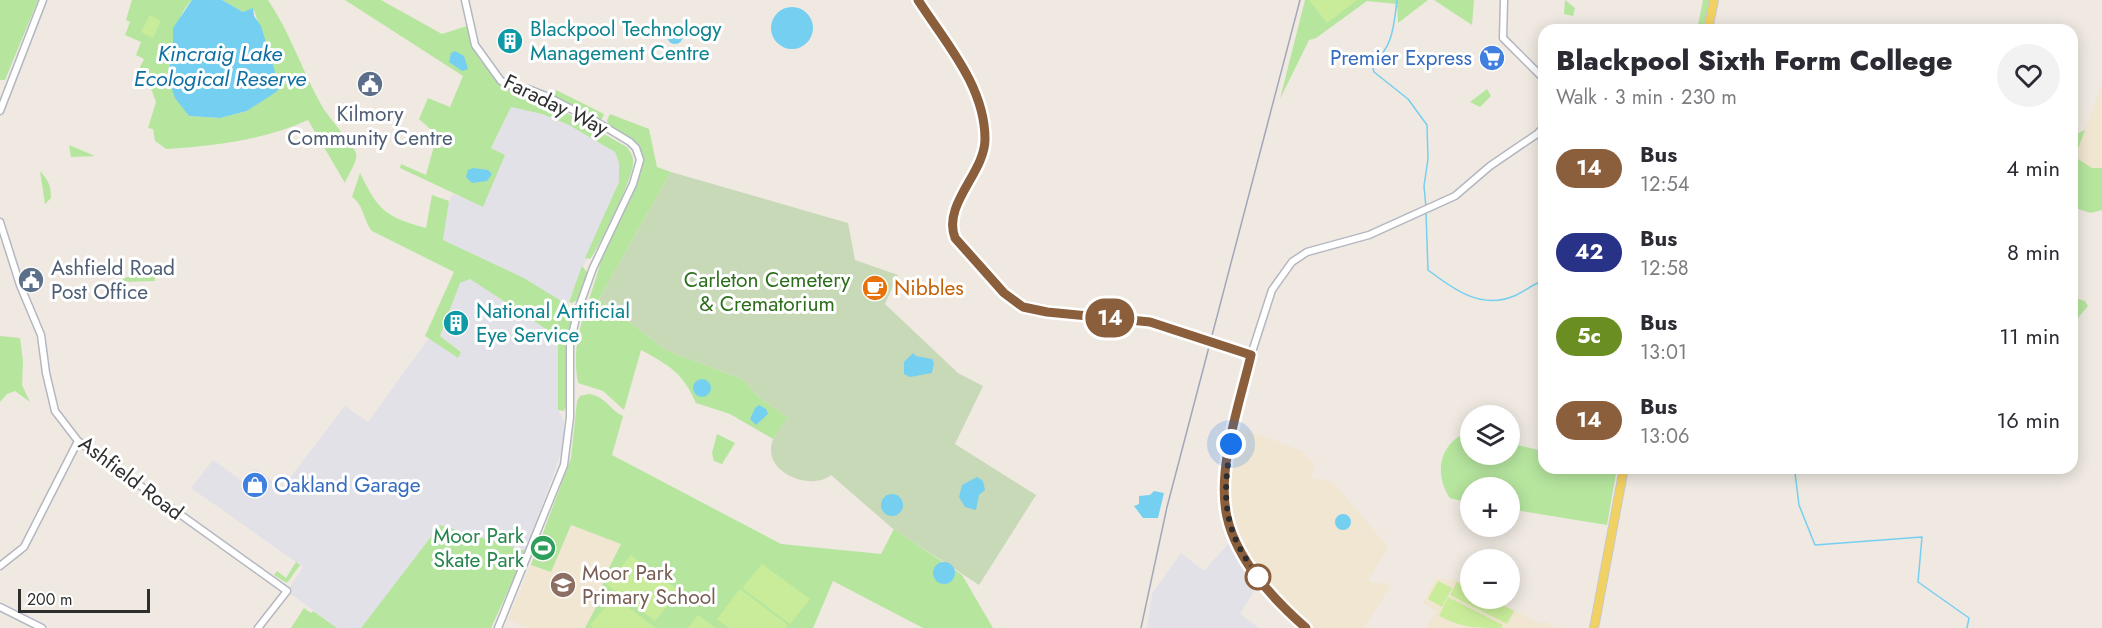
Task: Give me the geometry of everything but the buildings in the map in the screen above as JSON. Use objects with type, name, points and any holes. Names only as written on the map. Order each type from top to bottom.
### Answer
[{"type":"main road","points":[[918,0],[952,48],[982,114],[985,142],[982,154],[954,213],[951,227],[955,238],[1004,293],[1023,307],[1047,312],[1150,322],[1251,355],[1235,419],[1228,462],[1224,489],[1226,515],[1233,538],[1255,573],[1283,608],[1306,628]]},
{"type":"main road","points":[[1708,24],[1714,0]]},
{"type":"main road","points":[[1594,628],[1623,474]]},
{"type":"street","points":[[0,111],[43,0]]},
{"type":"street","name":"Faraday Way","points":[[465,0],[475,45],[501,81],[516,88],[528,89],[546,96],[602,125],[630,142],[639,155],[640,165],[593,268],[578,310],[570,343],[570,417],[564,465],[498,628]]},
{"type":"street","points":[[1504,0],[1503,38],[1538,73]]},
{"type":"street","points":[[1251,355],[1272,290],[1292,262],[1307,252],[1369,235],[1455,196],[1490,166],[1538,133]]},
{"type":"street","name":"Ashfield Road","points":[[0,222],[20,285],[41,335],[46,374],[55,411],[78,441],[286,591],[258,628]]},
{"type":"street","points":[[0,566],[24,547],[78,441]]},
{"type":"street","points":[[0,607],[39,627]]},
{"type":"shaded area","points":[[2102,84],[2102,168],[2092,168],[2078,159],[2078,149]]},
{"type":"shaded area","points":[[511,107],[542,114],[569,125],[615,152],[619,163],[619,182],[567,305],[524,278],[443,240],[449,201],[453,194],[483,206],[505,155],[491,149]]},
{"type":"shaded area","points":[[471,279],[558,337],[558,410],[564,421],[562,450],[526,551],[440,525],[361,628],[337,628],[287,591],[303,567],[191,488],[213,460],[245,483],[256,469],[282,488],[345,406],[368,422],[429,338],[457,358],[461,351],[440,336],[460,282]]},
{"type":"shaded area","points":[[1234,425],[1302,451],[1315,464],[1311,478],[1333,482],[1388,547],[1368,581],[1391,585],[1364,628],[1306,628],[1283,607],[1233,538],[1224,488]]},
{"type":"shaded area","name":"Moor Park Primary School","points":[[571,525],[621,544],[605,576],[598,603],[585,628],[529,628],[508,620],[531,565],[551,571]]},
{"type":"shaded area","points":[[1233,538],[1261,580],[1240,614],[1259,628],[1147,628],[1152,594],[1181,553],[1204,571]]},
{"type":"shaded area","points":[[1436,579],[1457,580],[1460,582],[1460,609],[1512,609],[1541,624],[1543,621],[1557,628],[1426,628],[1436,611],[1423,603]]},
{"type":"green space","points":[[0,0],[38,0],[5,80],[0,80]]},
{"type":"green space","points":[[132,0],[192,0],[185,8],[177,26],[167,74],[189,116],[220,118],[247,111],[279,88],[254,10],[243,12],[222,0],[268,0],[323,108],[356,153],[354,164],[345,183],[308,120],[274,133],[220,144],[166,149],[155,141],[153,129],[148,128],[156,102],[146,75],[138,71],[144,59],[136,55],[141,42],[125,35],[130,22],[126,20]]},
{"type":"green space","points":[[345,0],[381,0],[442,34],[467,26],[480,60],[506,89],[526,92],[542,99],[627,147],[633,159],[631,172],[615,213],[590,259],[585,258],[619,182],[619,163],[615,152],[569,125],[542,114],[511,107],[491,148],[505,155],[483,207],[400,168],[401,164],[426,175],[437,135],[419,119],[428,98],[450,107],[463,76]]},
{"type":"green space","points":[[1305,0],[1428,0],[1398,23],[1397,4],[1367,1],[1316,38],[1309,40],[1280,99]]},
{"type":"green space","points":[[1309,0],[1357,0],[1327,23]]},
{"type":"green space","points":[[1434,0],[1474,0],[1472,25]]},
{"type":"green space","points":[[1565,0],[1575,8],[1573,16],[1564,14]]},
{"type":"green space","points":[[1703,0],[1710,0],[1705,24],[1698,24]]},
{"type":"green space","points":[[150,15],[161,21],[153,38],[141,32]]},
{"type":"green space","points":[[1487,89],[1491,96],[1480,107],[1470,102]]},
{"type":"green space","points":[[556,90],[604,114],[602,119],[598,120],[553,96]]},
{"type":"green space","points":[[610,114],[649,129],[657,167],[671,172],[599,299],[666,350],[742,379],[759,397],[788,418],[773,439],[730,414],[696,403],[686,384],[674,371],[641,350],[624,410],[603,391],[578,383],[577,347],[584,314],[600,265],[603,248],[640,165],[636,148],[608,125],[607,120]]},
{"type":"green space","points":[[2085,130],[2078,149],[2078,133]]},
{"type":"green space","points":[[69,145],[95,156],[71,157]]},
{"type":"green space","points":[[2078,159],[2092,168],[2102,168],[2102,210],[2091,213],[2078,209]]},
{"type":"green space","points":[[40,171],[47,180],[50,190],[51,198],[45,204]]},
{"type":"green space","name":"Carleton Cemetery & Crematorium","points":[[671,172],[848,223],[855,260],[898,275],[885,304],[958,373],[983,386],[955,444],[1036,495],[979,585],[892,528],[831,475],[814,481],[804,481],[786,474],[773,460],[771,446],[776,433],[788,418],[759,397],[742,379],[666,350],[599,299]]},
{"type":"green space","points":[[360,173],[372,196],[384,210],[412,224],[426,228],[432,195],[449,201],[443,240],[524,278],[574,309],[567,341],[568,400],[564,411],[558,410],[558,337],[470,279],[460,283],[440,336],[461,352],[458,358],[425,336],[454,272],[372,231],[359,204],[352,197]]},
{"type":"green space","points":[[155,265],[155,281],[121,282],[121,280]]},
{"type":"green space","points":[[582,266],[588,273],[580,298],[572,303],[569,302]]},
{"type":"green space","points":[[2078,299],[2085,301],[2088,306],[2078,318]]},
{"type":"green space","points":[[0,336],[20,338],[23,361],[22,385],[30,402],[15,391],[7,394],[0,402]]},
{"type":"green space","points":[[589,394],[599,397],[623,416],[612,455],[781,544],[881,554],[894,529],[962,575],[993,628],[923,628],[833,581],[813,628],[585,628],[598,603],[605,576],[621,544],[571,525],[551,572],[531,565],[571,458],[577,401],[580,396]]},
{"type":"green space","points":[[717,434],[735,443],[722,464],[714,461],[712,453]]},
{"type":"green space","points":[[1460,436],[1460,465],[1520,465],[1520,446],[1538,450],[1538,474],[1616,474],[1607,525],[1520,511],[1520,477],[1460,477],[1460,500],[1450,498],[1442,480],[1441,470],[1445,452]]},
{"type":"green space","points":[[440,525],[526,551],[491,628],[361,628]]},
{"type":"green space","points":[[631,555],[679,591],[655,621],[607,585]]},
{"type":"green space","points":[[296,562],[300,565],[287,583],[274,575],[277,571],[286,578]]},
{"type":"green space","points":[[762,564],[810,599],[790,624],[742,588]]},
{"type":"green space","points":[[1438,581],[1452,588],[1442,607],[1428,599]]},
{"type":"green space","points":[[1457,582],[1460,584],[1460,600],[1450,595]]},
{"type":"green space","points":[[740,589],[788,625],[786,628],[729,628],[717,619]]},
{"type":"green space","points":[[614,597],[656,628],[594,628],[590,625]]},
{"type":"green space","points":[[1448,597],[1460,603],[1460,609],[1472,609],[1503,625],[1501,628],[1483,628],[1455,623],[1439,616]]},
{"type":"green space","points":[[304,608],[311,613],[313,611],[337,628],[291,628]]},
{"type":"green space","points":[[1478,609],[1514,611],[1507,624]]},
{"type":"green space","points":[[698,615],[715,628],[688,628]]},
{"type":"water","name":"Kincraig Lake Ecological Reserve","points":[[192,0],[222,0],[243,12],[253,8],[254,16],[261,26],[280,88],[276,92],[247,111],[220,118],[189,116],[175,98],[167,74],[173,53],[173,28]]},
{"type":"water","points":[[792,7],[800,8],[807,13],[812,20],[812,36],[807,43],[800,48],[792,49],[784,48],[777,43],[772,36],[771,28],[772,20],[777,13],[784,8]]},
{"type":"water","points":[[675,28],[683,36],[675,44],[667,36]]},
{"type":"water","points":[[455,51],[464,56],[468,69],[462,71],[449,62],[451,53]]},
{"type":"water","points":[[473,168],[488,170],[492,174],[487,181],[472,183],[466,177],[468,170]]},
{"type":"water","points":[[913,353],[916,356],[932,359],[934,363],[932,373],[910,377],[904,374],[904,362]]},
{"type":"water","points":[[702,379],[710,384],[711,388],[706,396],[702,397],[694,392],[693,388],[698,380]]},
{"type":"water","points":[[759,405],[766,409],[768,414],[756,425],[750,419]]},
{"type":"water","points":[[977,477],[983,481],[985,490],[979,495],[976,510],[965,507],[959,497],[962,485]]},
{"type":"water","points":[[1154,491],[1164,493],[1158,518],[1143,518],[1134,506],[1139,504],[1139,496],[1150,495]]},
{"type":"water","points":[[892,494],[900,497],[903,505],[900,513],[892,516],[884,513],[881,505],[884,497]]},
{"type":"water","points":[[1340,514],[1346,514],[1351,522],[1349,528],[1340,530],[1335,525],[1335,519]]},
{"type":"water","points":[[944,562],[954,569],[955,573],[948,583],[944,584],[934,577],[933,573],[940,563]]},
{"type":"waterway","points":[[1397,0],[1388,43],[1379,58],[1372,64],[1374,72],[1408,99],[1427,125],[1428,159],[1424,186],[1426,208]]},
{"type":"waterway","points":[[1426,213],[1428,270],[1447,284],[1468,295],[1490,301],[1502,300],[1538,283]]},
{"type":"waterway","points":[[1795,474],[1799,505],[1815,545],[1922,537],[1918,582],[1969,618],[1967,628]]},
{"type":"railway","points":[[1141,628],[1167,507],[1300,0]]},
{"type":"bus line","name":"14","points":[[918,0],[952,48],[968,78],[982,114],[985,142],[982,154],[954,213],[951,227],[955,238],[1004,293],[1023,307],[1047,312],[1150,322],[1251,355],[1235,419],[1228,462],[1224,489],[1226,515],[1233,538],[1255,573],[1283,608],[1306,628]]},
{"type":"place","name":"Blackpool Technology Management Centre","points":[[510,41]]},
{"type":"place","name":"Premier Express","points":[[1492,58]]},
{"type":"place","name":"Kilmory Community Centre","points":[[370,84]]},
{"type":"place","name":"Ashfield Road Post Office","points":[[31,280]]},
{"type":"place","name":"Nibbles","points":[[875,288]]},
{"type":"place","name":"National Artificial Eye Service","points":[[456,323]]},
{"type":"place","name":"Oakland Garage","points":[[255,485]]},
{"type":"place","name":"Moor Park Skate Park","points":[[543,548]]},
{"type":"place","name":"Moor Park Primary School","points":[[563,585]]},
{"type":"route","points":[[1231,444],[1224,489],[1226,515],[1233,538],[1261,580],[1258,577]]}]
